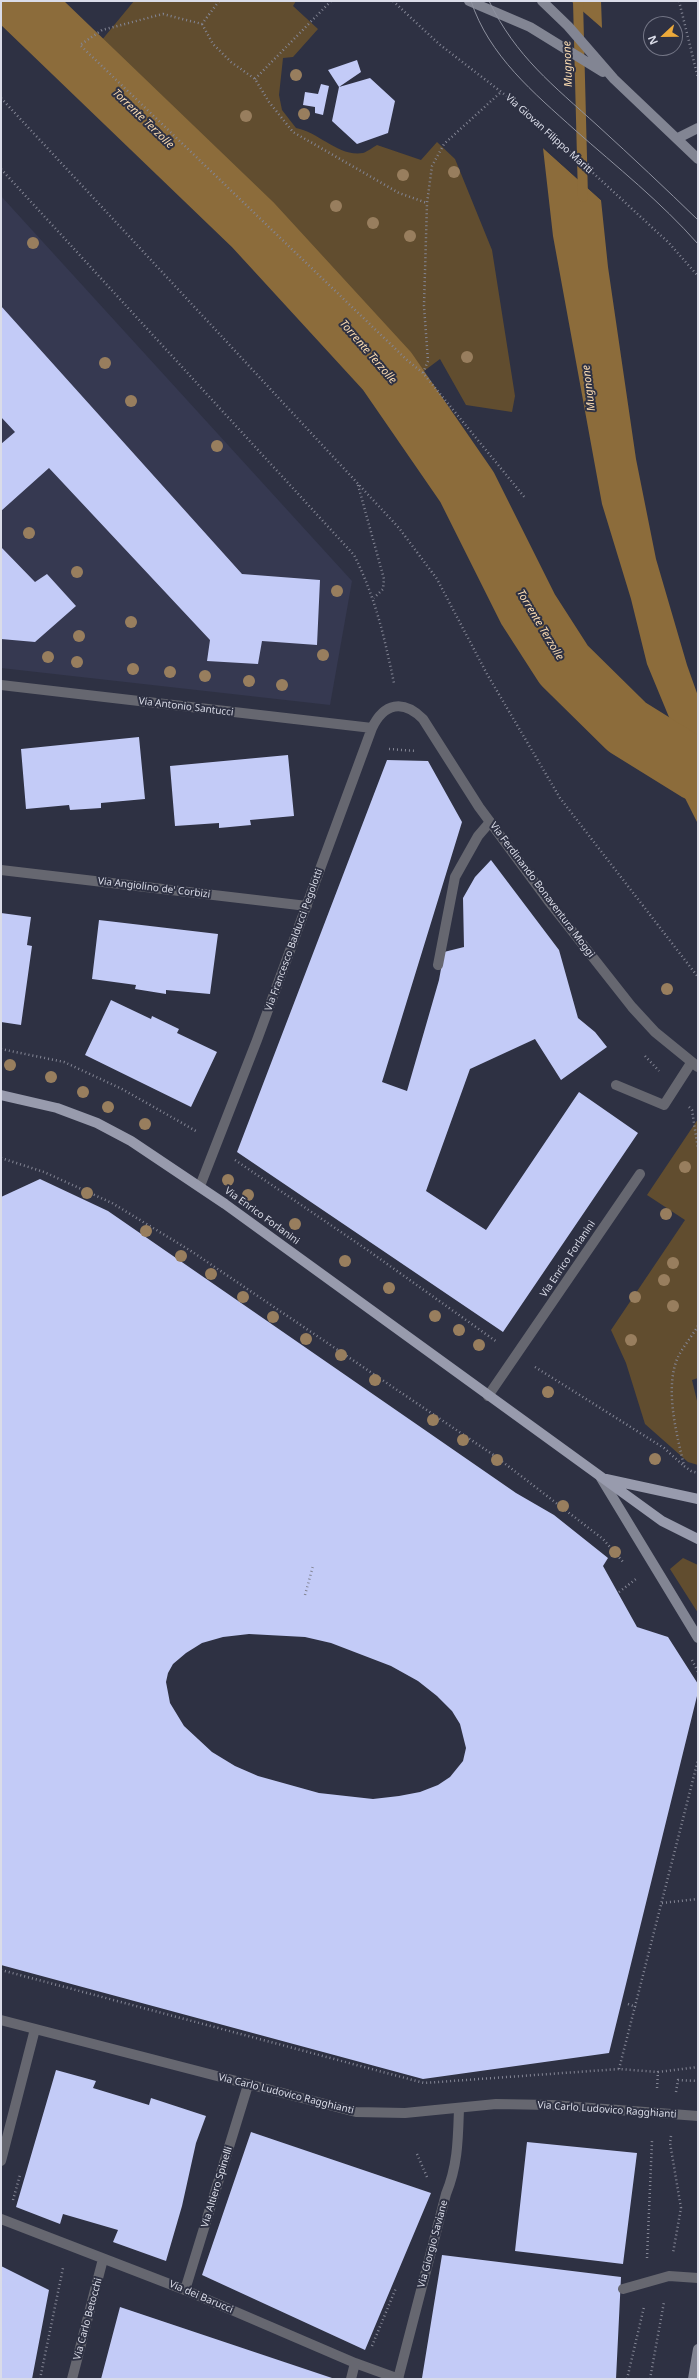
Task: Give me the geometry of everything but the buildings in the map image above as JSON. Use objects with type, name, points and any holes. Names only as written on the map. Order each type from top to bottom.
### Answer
[{"type":"main road","name":"Via Enrico Forlanini","points":[[1,1095],[57,1108],[97,1123],[131,1141],[200,1186],[600,1478],[662,1521],[698,1539]]},
{"type":"main road","name":"Via Enrico Forlanini","points":[[600,1478],[698,1500]]},
{"type":"street","points":[[469,1],[530,28],[570,50],[614,79]]},
{"type":"street","points":[[542,1],[568,26],[614,79],[678,138],[698,159]]},
{"type":"street","points":[[678,138],[698,128]]},
{"type":"street","name":"Via Antonio Santucci","points":[[1,685],[372,728]]},
{"type":"street","name":"Via Francesco Balducci Pegolotti","points":[[200,1186],[372,728],[383,711],[398,706]]},
{"type":"street","name":"Via Ferdinando Bonaventura Moggi","points":[[398,706],[413,708],[424,718],[490,822],[550,903],[632,1007],[655,1032],[694,1065]]},
{"type":"street","points":[[438,965],[455,877],[478,836],[490,822]]},
{"type":"street","name":"Via Angiolino de' Corbizi","points":[[1,870],[306,906]]},
{"type":"street","points":[[616,1085],[664,1105],[694,1065]]},
{"type":"street","name":"Via Enrico Forlanini","points":[[488,1396],[640,1174]]},
{"type":"street","points":[[600,1478],[698,1638]]},
{"type":"street","name":"Via Carlo Ludovico Ragghianti","points":[[1,2020],[356,2112],[418,2113],[496,2104],[552,2105],[698,2116]]},
{"type":"street","points":[[1,2161],[35,2029]]},
{"type":"street","name":"Via Altiero Spinelli","points":[[185,2290],[248,2085]]},
{"type":"street","name":"Via Giorgio Saviane","points":[[399,2379],[446,2194],[454,2173],[458,2155],[459,2108]]},
{"type":"street","name":"Via dei Barucci","points":[[1,2219],[185,2290],[355,2364],[399,2379]]},
{"type":"street","name":"Via Carlo Betocchi","points":[[72,2379],[103,2259]]},
{"type":"street","points":[[623,2289],[669,2276],[698,2278]]},
{"type":"street","points":[[693,2379],[698,2349]]},
{"type":"street","points":[[352,2379],[355,2364]]},
{"type":"path","points":[[202,24],[219,1]]},
{"type":"path","points":[[255,79],[331,1]]},
{"type":"path","name":"Via Giovan Filippo Mariti","points":[[393,1],[439,44],[526,111],[669,243],[698,276]]},
{"type":"path","points":[[679,1],[698,78]]},
{"type":"path","points":[[427,203],[399,193],[292,132],[269,102],[255,79],[231,62],[213,44],[202,24],[163,14],[102,30],[80,45],[406,360],[423,373],[526,499]]},
{"type":"path","points":[[423,373],[428,361],[424,306],[427,203],[432,166],[444,144],[501,92]]},
{"type":"path","points":[[1,98],[399,528],[437,579],[487,674],[560,798],[698,978]]},
{"type":"path","points":[[1,169],[354,555],[374,598],[383,631],[398,706]]},
{"type":"path","points":[[358,484],[384,579],[383,589],[374,598]]},
{"type":"path","points":[[1,1049],[64,1062],[122,1089],[198,1132],[201,1127]]},
{"type":"path","points":[[676,1088],[692,1110],[698,1149]]},
{"type":"path","points":[[231,1157],[366,1249],[516,1356],[664,1448],[684,1466],[691,1471],[698,1473]]},
{"type":"path","points":[[1,1158],[44,1172],[112,1203],[191,1251],[495,1456],[603,1539],[627,1567]]},
{"type":"path","points":[[684,1466],[672,1415],[673,1372],[678,1357],[698,1326]]},
{"type":"path","points":[[306,1595],[313,1566]]},
{"type":"path","points":[[632,1573],[642,1585]]},
{"type":"path","points":[[618,1592],[637,1578]]},
{"type":"path","points":[[689,1655],[698,1672]]},
{"type":"path","points":[[619,2069],[698,1760]]},
{"type":"path","points":[[662,1903],[698,1899]]},
{"type":"path","points":[[1,1970],[260,2037],[424,2083],[619,2069],[658,2072],[698,2067]]},
{"type":"path","points":[[628,2004],[636,2007]]},
{"type":"path","points":[[657,2088],[658,2072]]},
{"type":"path","points":[[650,2379],[681,2208],[670,2144],[678,2080],[698,2081]]},
{"type":"path","points":[[417,2154],[429,2180]]},
{"type":"path","points":[[13,2202],[21,2173]]},
{"type":"path","points":[[40,2379],[64,2262]]},
{"type":"path","points":[[371,2347],[398,2282]]},
{"type":"shaded area","points":[[134,1],[296,1],[293,6],[318,29],[293,57],[283,58],[279,95],[282,110],[296,128],[313,134],[337,148],[354,153],[363,153],[377,145],[421,160],[437,142],[455,159],[492,250],[515,396],[512,412],[466,405],[440,359],[412,380],[92,52]]},
{"type":"shaded area","points":[[1,196],[352,581],[330,705],[1,668]]},
{"type":"shaded area","points":[[698,1119],[698,1378],[692,1380],[698,1405],[698,1465],[688,1462],[645,1424],[626,1363],[611,1330],[685,1220],[647,1195]]},
{"type":"shaded area","points":[[683,1558],[698,1565],[698,1613],[670,1569]]},
{"type":"water","points":[[571,1],[601,1],[602,28]]},
{"type":"water","points":[[543,148],[601,200],[608,267],[636,459],[656,559],[687,665],[698,696],[698,824],[684,796],[671,722],[647,664],[631,599],[602,504],[553,236]]},
{"type":"pier","points":[[542,147],[544,147],[602,199],[603,202]]},
{"type":"waterway","name":"Torrente Terzolle","points":[[20,1],[253,225],[387,371],[467,487],[528,609],[564,665],[627,727],[698,771]]},
{"type":"waterway","name":"Mugnone","points":[[578,1],[583,197]]},
{"type":"tram line","points":[[471,1],[479,21],[489,39],[514,72],[559,116],[654,199],[698,244]]},
{"type":"tram line","points":[[489,1],[511,38],[537,69],[698,220]]}]
